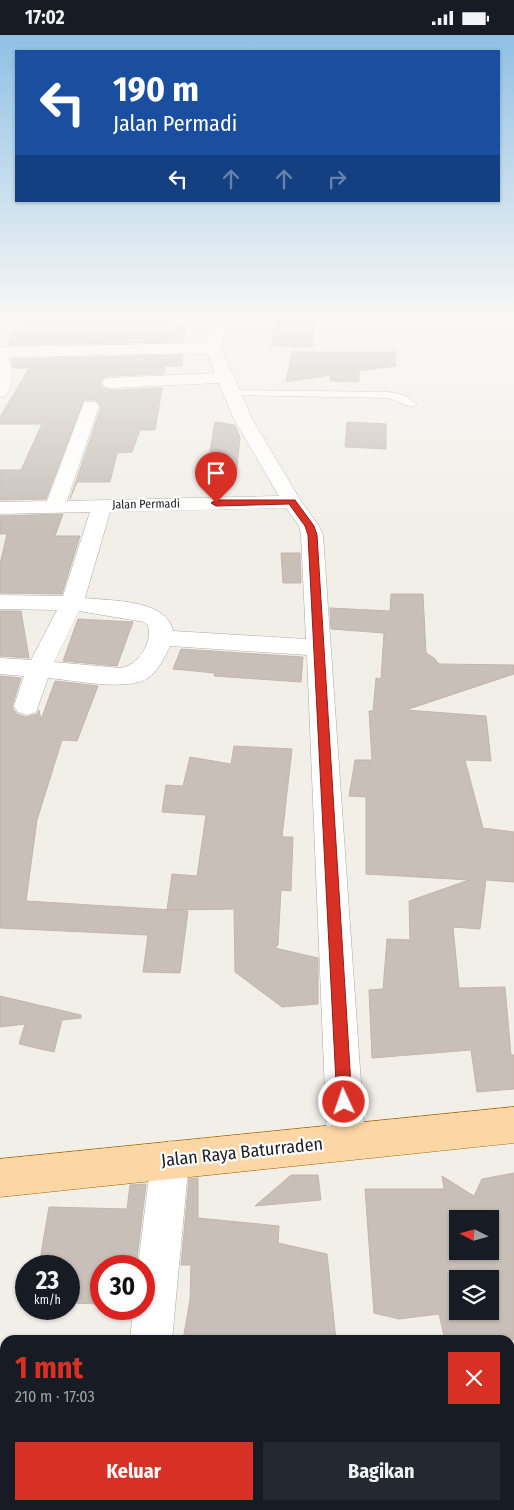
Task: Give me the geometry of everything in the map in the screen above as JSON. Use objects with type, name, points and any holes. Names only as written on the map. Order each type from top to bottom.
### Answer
[{"type":"main road","name":"Jalan Raya Baturraden","points":[[0,1178],[514,1125]]},
{"type":"street","points":[[230,389],[243,419],[292,502],[309,526],[312,535],[346,1141]]},
{"type":"street","points":[[55,507],[90,405]]},
{"type":"street","name":"Jalan Permadi","points":[[0,508],[292,502]]},
{"type":"street","points":[[28,706],[39,668],[72,603],[102,505]]},
{"type":"street","points":[[0,602],[72,603],[145,613],[152,616],[160,624],[162,637],[148,663],[136,673],[121,676],[0,666]]},
{"type":"street","points":[[162,637],[319,648]]},
{"type":"street","points":[[152,1335],[170,1160]]},
{"type":"lane","points":[[279,389],[389,395],[400,397],[411,404]]},
{"type":"building","points":[[17,389],[162,389],[155,430],[140,430],[132,452],[117,453],[110,482],[77,482],[70,499],[101,407],[96,400],[84,400],[46,499],[0,500],[0,470],[21,470],[42,424],[0,424],[0,417]]},
{"type":"building","points":[[215,422],[235,425],[240,437],[236,476],[206,475]]},
{"type":"building","points":[[347,422],[386,424],[386,449],[345,447]]},
{"type":"building","points":[[63,514],[55,536],[80,536],[62,594],[0,593],[0,564],[7,534],[0,534],[0,516]]},
{"type":"building","points":[[281,553],[300,553],[301,583],[283,583]]},
{"type":"building","points":[[391,594],[423,594],[426,653],[439,664],[514,665],[514,674],[406,710],[486,716],[491,761],[465,760],[483,828],[514,832],[514,882],[486,880],[480,929],[453,927],[459,988],[505,987],[511,1055],[514,1055],[514,1089],[477,1092],[471,1050],[372,1058],[369,990],[383,989],[387,939],[410,940],[409,901],[469,880],[366,874],[366,797],[349,796],[355,760],[372,760],[369,711],[373,711],[376,678],[381,679],[384,633],[331,629],[330,608],[390,611]]},
{"type":"building","points":[[0,611],[21,611],[29,658],[0,656]]},
{"type":"building","points":[[78,619],[133,622],[117,666],[63,661]]},
{"type":"building","points":[[181,649],[303,657],[301,682],[214,676],[215,673],[173,669]]},
{"type":"building","points":[[0,676],[21,678],[12,707],[17,714],[26,717],[37,714],[39,710],[41,720],[55,681],[98,686],[77,741],[62,740],[37,820],[26,901],[188,911],[180,973],[143,972],[148,935],[0,928]]},
{"type":"building","points":[[234,746],[292,749],[282,837],[293,837],[291,891],[281,890],[278,945],[275,948],[318,958],[318,1004],[282,1007],[235,972],[234,909],[167,910],[172,874],[197,876],[206,815],[162,812],[166,785],[183,786],[190,757],[231,764]]},
{"type":"building","points":[[0,996],[81,1015],[81,1018],[62,1020],[54,1052],[19,1044],[25,1024],[0,1027]]},
{"type":"building","points":[[514,1173],[514,1335],[444,1335],[439,1314],[399,1319],[374,1313],[365,1189],[444,1189],[442,1176],[474,1196],[482,1179]]},
{"type":"building","points":[[291,1175],[318,1175],[321,1200],[255,1206]]},
{"type":"building","points":[[198,1178],[198,1218],[279,1226],[278,1243],[327,1254],[335,1335],[184,1335],[190,1300],[191,1265],[181,1265],[189,1179]]},
{"type":"building","points":[[146,1184],[137,1255],[90,1255],[90,1304],[80,1303],[80,1255],[41,1255],[49,1207],[127,1209],[130,1185]]},
{"type":"route","points":[[216,503],[292,502],[309,526],[312,535],[344,1102]]}]
